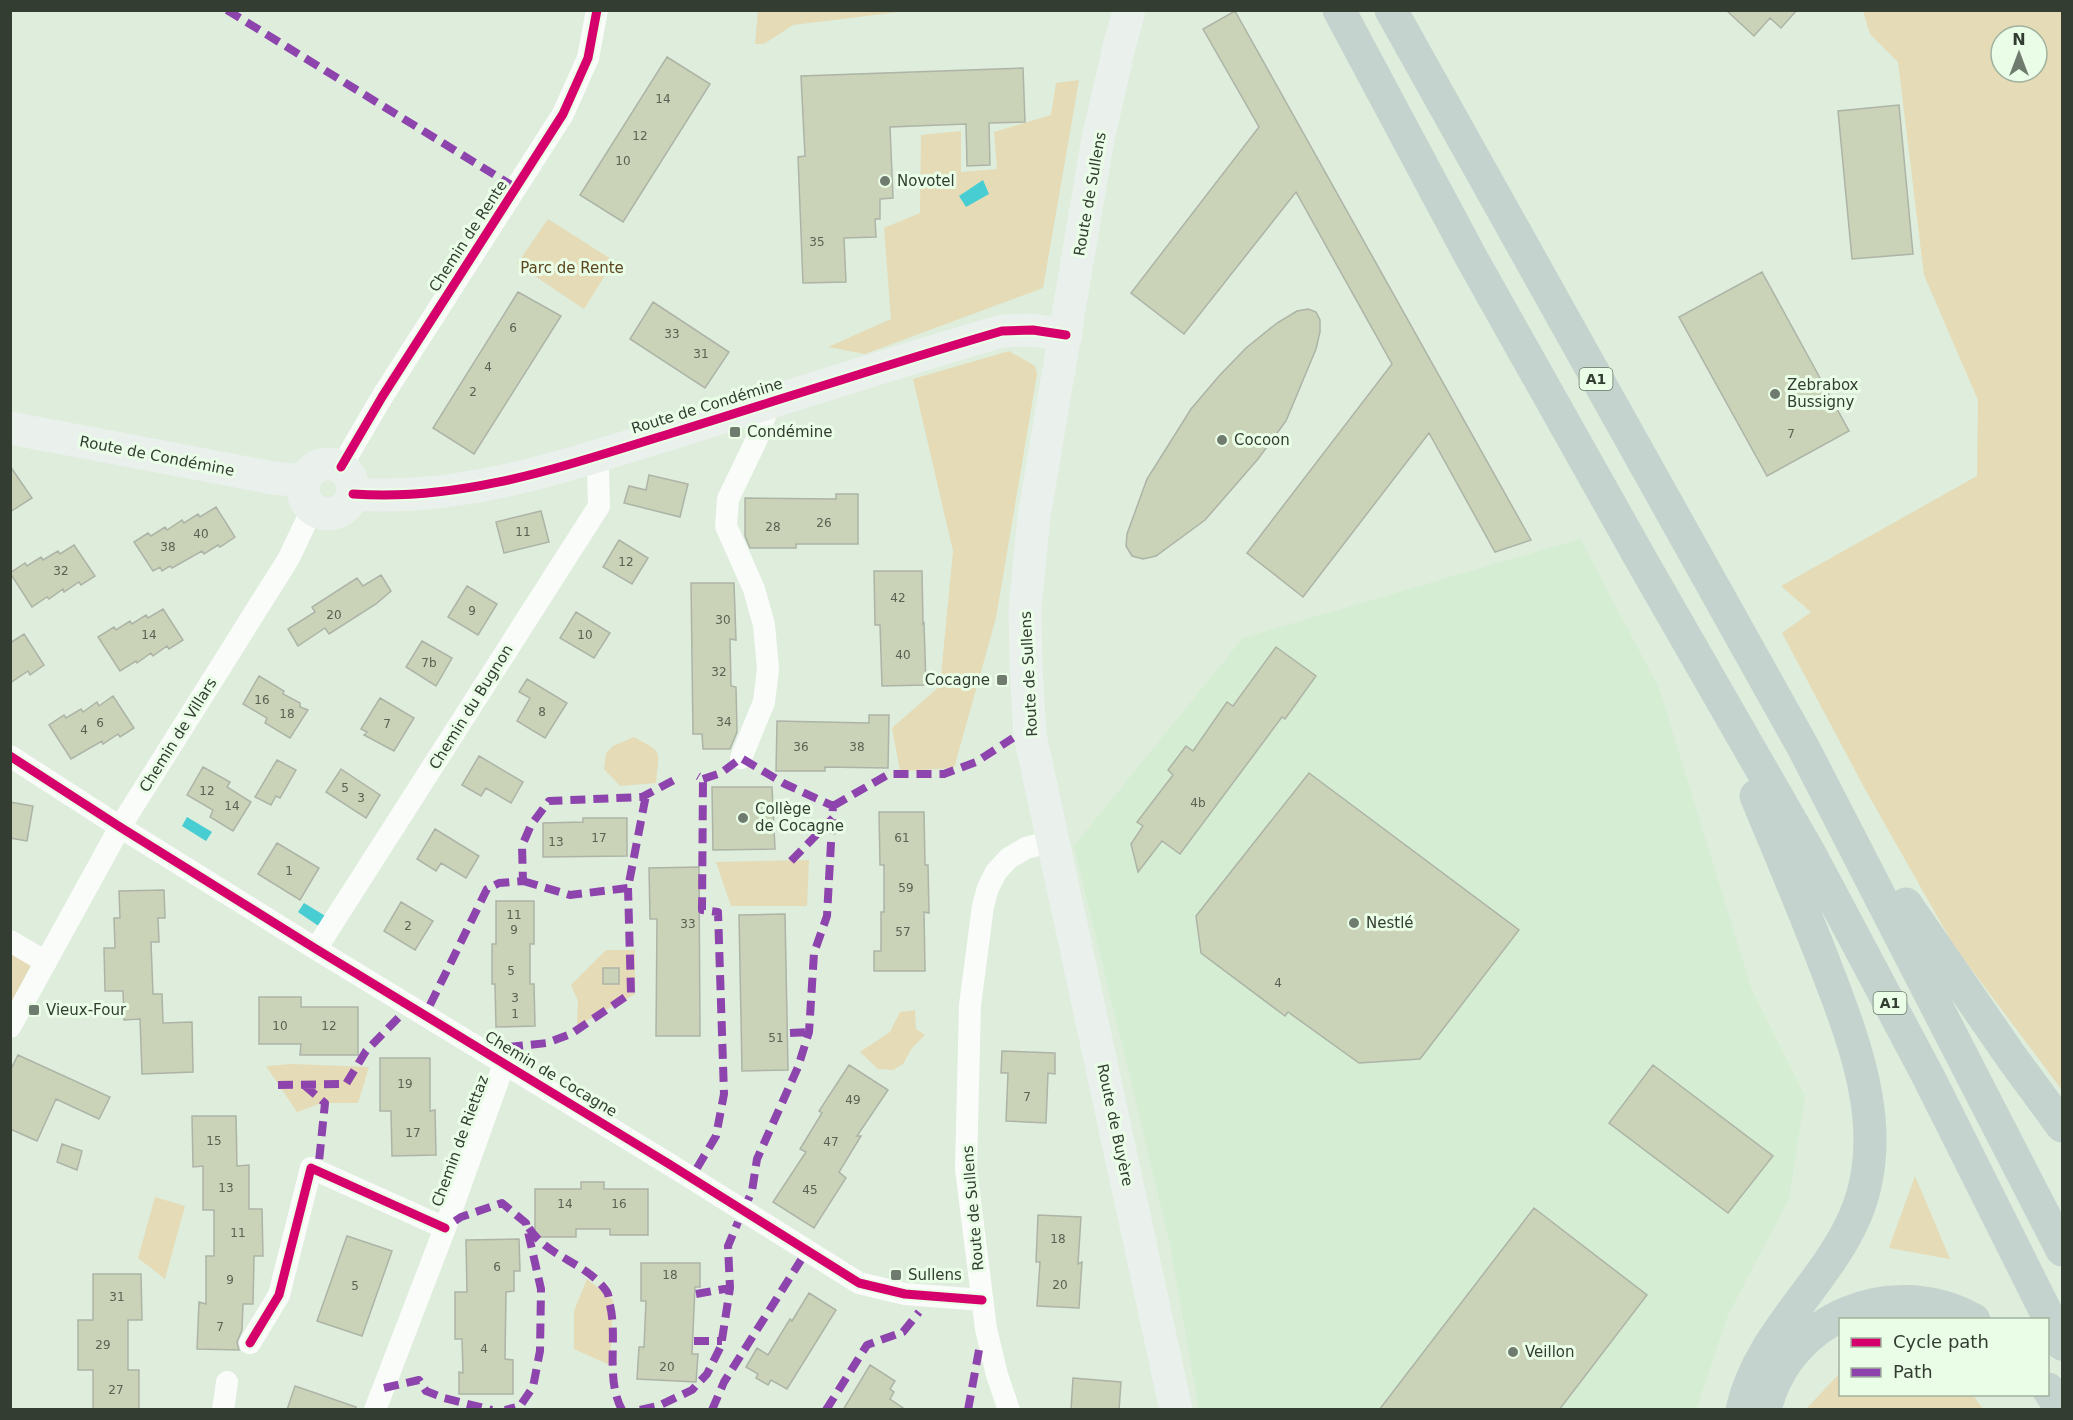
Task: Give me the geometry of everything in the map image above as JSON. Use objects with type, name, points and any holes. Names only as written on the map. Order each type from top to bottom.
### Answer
[{"type":"highway","name":"A1","points":[[1339,10],[1472,259],[1810,854],[1896,1013],[1998,1212],[2062,1344]]},
{"type":"highway","name":"A1","points":[[1390,10],[1803,747],[2062,1250]]},
{"type":"highway","points":[[1704,670],[1843,1011],[1863,1076],[1870,1127],[1866,1178],[1854,1219],[1829,1263],[1765,1352],[1750,1382],[1742,1410]]},
{"type":"highway","points":[[1803,747],[1942,958],[2062,1126]]},
{"type":"highway","points":[[1765,1410],[1777,1376],[1794,1352],[1817,1329],[1845,1314],[1875,1303],[1913,1301],[1951,1308],[1970,1318]]},
{"type":"highway","points":[[2049,1390],[2062,1410]]},
{"type":"main road","name":"Route de Sullens","points":[[1053,841],[1030,735],[1025,608],[1034,518],[1097,144],[1129,10]]},
{"type":"main road","name":"Route de Condémine","points":[[347,481],[406,496],[493,485],[1002,331],[1033,330],[1066,335]]},
{"type":"main road","name":"Route de Condémine","points":[[10,428],[273,478],[308,495]]},
{"type":"main road","points":[[323,464],[347,481],[350,502],[337,513],[320,513],[308,495],[315,467],[323,464]]},
{"type":"main road","name":"Route de Buyère","points":[[1053,841],[1176,1410]]},
{"type":"street","name":"Chemin de Rente","points":[[347,481],[382,397],[563,114],[588,58],[597,10]]},
{"type":"street","name":"Route de Condémine","points":[[741,758],[764,702],[768,669],[764,626],[754,589],[726,526],[728,499],[756,441],[770,402]]},
{"type":"street","name":"Chemin du Bugnon","points":[[316,950],[598,506],[598,470],[595,456]]},
{"type":"street","name":"Chemin de Villars","points":[[10,1027],[120,827],[289,558],[308,495]]},
{"type":"street","name":"Chemin de Cocagne","points":[[10,756],[316,950],[859,1283],[905,1294],[982,1300]]},
{"type":"street","name":"Route de Sullens","points":[[1009,1410],[997,1375],[982,1300],[966,1169],[970,1005],[983,906],[996,872],[1009,858],[1026,848],[1053,841]]},
{"type":"street","points":[[10,941],[46,962]]},
{"type":"street","name":"Chemin de Riettaz","points":[[375,1410],[445,1228],[504,1064]]},
{"type":"street","name":"Chemin de Riettaz","points":[[250,1344],[279,1295],[311,1168],[445,1228]]},
{"type":"street","points":[[223,1410],[227,1382]]},
{"type":"shaded area","points":[[1580,539],[1659,688],[1751,988],[1805,1096],[1789,1198],[1728,1315],[1696,1409],[1199,1409],[1169,1239],[1074,846],[1243,638]]},
{"type":"green space","points":[[758,11],[907,11],[793,25],[764,44],[755,44]]},
{"type":"green space","points":[[1863,11],[2062,11],[2062,1090],[1954,946],[1865,789],[1782,633],[1811,612],[1781,586],[1977,476],[1978,400],[1924,275],[1898,62],[1870,34]]},
{"type":"green space","points":[[1079,80],[1043,288],[865,354],[828,347],[891,319],[884,228],[920,213],[921,135],[961,131],[961,172],[997,169],[994,132],[1051,115],[1056,83]]},
{"type":"green space","name":"Parc de Rente","points":[[548,219],[614,261],[584,309],[517,264]]},
{"type":"green space","points":[[1009,351],[1035,366],[1037,374],[996,618],[954,768],[900,771],[892,728],[940,686],[953,551],[913,379]]},
{"type":"green space","points":[[634,737],[651,746],[657,753],[656,783],[620,786],[604,769],[606,753],[613,746]]},
{"type":"green space","points":[[809,860],[807,906],[731,906],[716,862]]},
{"type":"green space","points":[[606,950],[635,950],[635,994],[577,1026],[578,1001],[571,985]]},
{"type":"green space","points":[[11,952],[32,963],[11,1003]]},
{"type":"green space","points":[[915,1010],[916,1029],[925,1035],[912,1048],[903,1064],[893,1070],[878,1069],[860,1052],[890,1032],[900,1012]]},
{"type":"green space","points":[[292,1064],[369,1067],[358,1103],[322,1103],[297,1112],[266,1066]]},
{"type":"green space","points":[[1915,1176],[1950,1259],[1889,1248]]},
{"type":"green space","points":[[155,1197],[185,1206],[165,1279],[138,1258]]},
{"type":"green space","points":[[587,1279],[613,1300],[610,1365],[574,1349],[574,1311]]},
{"type":"green space","points":[[1839,1374],[1839,1396],[1974,1396],[1983,1409],[1806,1409]]},
{"type":"water","points":[[983,180],[989,194],[966,207],[959,196]]},
{"type":"water","points":[[187,817],[212,832],[206,841],[182,826]]},
{"type":"water","points":[[304,903],[327,917],[320,927],[298,912]]},
{"type":"building","points":[[1726,10],[1797,10],[1781,28],[1770,18],[1754,36]]},
{"type":"building","points":[[1235,11],[1531,540],[1495,552],[1429,433],[1303,597],[1247,553],[1392,364],[1296,192],[1184,334],[1131,293],[1259,127],[1203,29]]},
{"type":"building","points":[[667,57],[710,84],[623,222],[580,195]]},
{"type":"building","points":[[1023,68],[1025,122],[989,123],[990,165],[967,166],[966,124],[890,127],[893,198],[880,199],[880,219],[875,219],[876,237],[844,238],[846,282],[803,283],[798,157],[805,156],[801,76]]},
{"type":"building","points":[[1899,105],[1913,254],[1852,259],[1838,111]]},
{"type":"building","points":[[1762,272],[1849,431],[1767,476],[1679,317]]},
{"type":"building","points":[[518,292],[561,316],[474,454],[433,428]]},
{"type":"building","points":[[653,302],[729,352],[705,388],[630,339]]},
{"type":"building","name":"Cocoon","points":[[1308,309],[1316,312],[1320,320],[1320,332],[1316,349],[1286,421],[1258,459],[1205,520],[1156,556],[1143,559],[1132,556],[1126,546],[1127,534],[1147,479],[1191,409],[1246,348],[1277,323],[1297,311]]},
{"type":"building","points":[[10,466],[32,498],[10,512]]},
{"type":"building","points":[[649,475],[688,484],[680,517],[624,503],[629,486],[646,490]]},
{"type":"building","points":[[836,494],[858,494],[858,544],[796,544],[796,548],[750,548],[745,536],[745,498],[836,499]]},
{"type":"building","points":[[216,507],[235,537],[220,547],[218,545],[204,554],[202,551],[172,568],[170,566],[162,571],[160,567],[153,571],[134,542],[148,533],[151,536],[165,527],[167,530],[182,520],[184,523],[198,514],[200,517]]},
{"type":"building","points":[[541,511],[549,542],[504,553],[496,522]]},
{"type":"building","points":[[619,540],[648,558],[632,584],[603,567]]},
{"type":"building","points":[[74,545],[95,576],[81,585],[79,582],[64,592],[63,589],[32,607],[10,573],[25,563],[27,566],[41,557],[43,560],[58,551],[60,554]]},
{"type":"building","points":[[874,571],[922,571],[926,685],[882,686],[880,625],[875,625]]},
{"type":"building","points":[[381,575],[391,591],[376,604],[329,634],[325,628],[298,646],[288,629],[315,612],[312,607],[357,578],[363,586]]},
{"type":"building","points":[[691,583],[734,583],[736,640],[730,639],[731,686],[736,687],[737,732],[730,749],[703,749],[702,734],[693,734]]},
{"type":"building","points":[[467,586],[497,604],[478,635],[448,617]]},
{"type":"building","points":[[163,609],[183,640],[169,649],[167,646],[153,656],[151,653],[120,671],[98,637],[114,627],[116,630],[130,621],[132,624],[146,615],[148,618]]},
{"type":"building","points":[[576,612],[610,633],[594,658],[560,638]]},
{"type":"building","points":[[24,634],[44,665],[30,675],[28,671],[10,683],[10,643]]},
{"type":"building","points":[[422,641],[452,658],[436,686],[406,667]]},
{"type":"building","points":[[1276,647],[1316,676],[1285,719],[1282,717],[1180,854],[1162,841],[1138,872],[1131,844],[1143,826],[1137,822],[1173,775],[1168,770],[1186,746],[1193,751],[1227,702],[1233,706]]},
{"type":"building","points":[[259,676],[284,691],[283,694],[300,703],[300,707],[308,710],[290,738],[265,723],[267,718],[243,704]]},
{"type":"building","points":[[527,679],[567,703],[545,738],[517,721],[530,698],[519,692]]},
{"type":"building","points":[[113,696],[134,728],[120,737],[118,734],[103,744],[102,741],[71,759],[49,725],[64,715],[66,718],[81,709],[83,712],[97,702],[99,706]]},
{"type":"building","points":[[380,698],[414,718],[394,751],[364,735],[367,732],[361,729]]},
{"type":"building","points":[[869,715],[889,715],[888,768],[825,767],[825,771],[776,771],[777,721],[869,723]]},
{"type":"building","points":[[479,756],[523,782],[511,803],[486,788],[481,796],[462,785]]},
{"type":"building","points":[[277,760],[296,770],[280,798],[276,796],[271,805],[255,797]]},
{"type":"building","points":[[203,767],[230,782],[227,787],[251,802],[233,831],[210,817],[213,810],[187,795]]},
{"type":"building","points":[[341,769],[380,795],[366,818],[326,792]]},
{"type":"building","name":"Nestlé","points":[[1309,773],[1519,930],[1420,1059],[1359,1063],[1288,1012],[1285,1016],[1201,953],[1196,916]]},
{"type":"building","name":"Collège de Cocagne","points":[[712,787],[772,787],[775,849],[713,850]]},
{"type":"building","points":[[10,802],[33,806],[27,841],[10,838]]},
{"type":"building","points":[[879,812],[924,812],[929,913],[924,912],[925,971],[874,971],[874,951],[881,951],[881,912],[884,912],[884,865],[880,865]]},
{"type":"building","points":[[583,818],[627,818],[627,856],[543,857],[543,823],[583,822]]},
{"type":"building","points":[[435,829],[479,856],[466,878],[441,863],[436,871],[417,859]]},
{"type":"building","points":[[277,843],[319,868],[300,900],[258,874]]},
{"type":"building","points":[[699,867],[700,1036],[656,1036],[657,919],[650,919],[649,868]]},
{"type":"building","points":[[164,890],[165,918],[158,918],[159,942],[151,942],[153,994],[162,994],[163,1023],[192,1022],[193,1072],[142,1074],[140,1019],[124,1020],[123,991],[105,991],[104,948],[115,948],[114,918],[120,918],[119,891]]},
{"type":"building","points":[[496,901],[534,901],[534,944],[530,944],[530,984],[534,984],[535,1026],[496,1027],[495,984],[492,984],[492,944],[496,944]]},
{"type":"building","points":[[401,902],[433,921],[415,950],[384,931]]},
{"type":"building","points":[[785,914],[788,1070],[742,1071],[739,915]]},
{"type":"building","points":[[603,968],[619,968],[619,984],[603,984]]},
{"type":"building","points":[[259,997],[301,997],[301,1007],[358,1007],[358,1055],[300,1055],[301,1044],[259,1044]]},
{"type":"building","points":[[1002,1051],[1055,1053],[1055,1074],[1048,1073],[1046,1123],[1006,1121],[1008,1073],[1001,1073]]},
{"type":"building","points":[[18,1055],[110,1097],[99,1119],[56,1099],[37,1141],[10,1129],[10,1071]]},
{"type":"building","points":[[380,1058],[430,1058],[430,1111],[435,1110],[436,1155],[392,1156],[391,1111],[380,1111]]},
{"type":"building","points":[[849,1065],[888,1090],[857,1136],[861,1136],[839,1172],[846,1178],[814,1228],[773,1202],[806,1152],[800,1149],[822,1113],[819,1111]]},
{"type":"building","points":[[1653,1065],[1773,1156],[1728,1213],[1609,1123]]},
{"type":"building","points":[[192,1116],[236,1116],[237,1166],[249,1165],[249,1209],[262,1209],[263,1256],[254,1256],[253,1304],[243,1304],[242,1330],[237,1342],[239,1350],[197,1349],[199,1302],[206,1304],[206,1256],[214,1256],[214,1210],[203,1210],[203,1166],[193,1167]]},
{"type":"building","points":[[62,1144],[82,1151],[77,1170],[57,1162]]},
{"type":"building","points":[[581,1182],[604,1182],[604,1189],[648,1189],[648,1235],[610,1235],[610,1229],[576,1229],[576,1237],[535,1237],[535,1189],[581,1189]]},
{"type":"building","name":"Veillon","points":[[1534,1208],[1647,1295],[1559,1410],[1379,1410]]},
{"type":"building","points":[[1038,1215],[1081,1217],[1078,1264],[1082,1262],[1079,1308],[1037,1306],[1040,1262],[1036,1262]]},
{"type":"building","points":[[347,1236],[392,1251],[362,1336],[317,1321]]},
{"type":"building","points":[[519,1239],[520,1271],[514,1271],[514,1291],[506,1292],[505,1359],[513,1360],[513,1394],[459,1394],[459,1372],[463,1373],[462,1339],[455,1339],[455,1292],[467,1292],[466,1240]]},
{"type":"building","points":[[641,1263],[700,1263],[700,1287],[695,1287],[692,1354],[698,1354],[696,1382],[637,1379],[639,1347],[644,1347],[646,1301],[641,1301]]},
{"type":"building","points":[[93,1274],[141,1274],[142,1320],[128,1320],[128,1370],[139,1370],[139,1410],[93,1410],[93,1370],[78,1370],[78,1320],[93,1320]]},
{"type":"building","points":[[809,1293],[836,1310],[787,1389],[771,1380],[768,1385],[756,1378],[758,1374],[746,1367],[757,1348],[768,1355]]},
{"type":"building","points":[[870,1365],[895,1381],[890,1389],[894,1392],[890,1399],[906,1410],[843,1410]]},
{"type":"building","points":[[1073,1378],[1121,1382],[1119,1410],[1071,1410]]},
{"type":"building","points":[[295,1386],[356,1407],[356,1410],[287,1410]]},
{"type":"marked path","points":[[227,10],[516,188]]},
{"type":"marked path","points":[[833,806],[889,774],[944,774],[976,762],[1013,738]]},
{"type":"marked path","points":[[703,779],[721,773],[741,758],[785,784],[833,806],[827,916],[814,953],[809,1032],[798,1067],[757,1159],[752,1191],[748,1200]]},
{"type":"marked path","points":[[697,1168],[716,1136],[724,1094],[718,912],[702,910],[703,779],[698,776]]},
{"type":"marked path","points":[[430,1005],[487,889],[499,883],[523,881],[522,846],[531,825],[549,801],[642,797],[674,780]]},
{"type":"marked path","points":[[523,881],[570,895],[628,888],[646,795]]},
{"type":"marked path","points":[[791,861],[833,818]]},
{"type":"marked path","points":[[508,1047],[547,1043],[571,1034],[631,993],[628,888]]},
{"type":"marked path","points":[[278,1085],[346,1084],[366,1051],[402,1014]]},
{"type":"marked path","points":[[790,1033],[809,1032]]},
{"type":"marked path","points":[[304,1085],[325,1103],[318,1171]]},
{"type":"marked path","points":[[455,1221],[502,1203],[526,1223],[541,1289],[540,1351],[533,1387],[520,1406],[505,1410]]},
{"type":"marked path","points":[[640,1410],[658,1406],[692,1390],[707,1374],[721,1346],[730,1288],[728,1246],[738,1222]]},
{"type":"marked path","points":[[529,1228],[546,1246],[589,1274],[608,1293],[613,1331],[614,1385],[622,1410]]},
{"type":"marked path","points":[[712,1410],[724,1382],[801,1260]]},
{"type":"marked path","points":[[696,1294],[730,1288]]},
{"type":"marked path","points":[[826,1410],[867,1345],[903,1332],[919,1312]]},
{"type":"marked path","points":[[694,1341],[722,1341]]},
{"type":"marked path","points":[[968,1410],[979,1350]]},
{"type":"marked path","points":[[384,1388],[419,1380],[426,1391],[492,1410]]},
{"type":"cycle path","points":[[341,467],[382,397],[563,114],[588,58],[597,10]]},
{"type":"cycle path","points":[[353,494],[394,495],[475,487],[593,457],[1002,331],[1033,330],[1066,335]]},
{"type":"cycle path","points":[[10,756],[316,949],[669,1164],[859,1283],[905,1294],[982,1300]]},
{"type":"cycle path","points":[[250,1343],[279,1295],[311,1168],[445,1228]]},
{"type":"place","name":"Novotel","points":[[885,181]]},
{"type":"place","name":"Zebrabox Bussigny","points":[[1775,394]]},
{"type":"place","name":"Condémine","points":[[735,432]]},
{"type":"place","name":"Cocoon","points":[[1222,440]]},
{"type":"place","name":"Cocagne","points":[[1002,680]]},
{"type":"place","name":"Collège de Cocagne","points":[[743,818]]},
{"type":"place","name":"Nestlé","points":[[1354,923]]},
{"type":"place","name":"Vieux-Four","points":[[34,1010]]},
{"type":"place","name":"Sullens","points":[[896,1275]]},
{"type":"place","name":"Veillon","points":[[1513,1352]]}]
